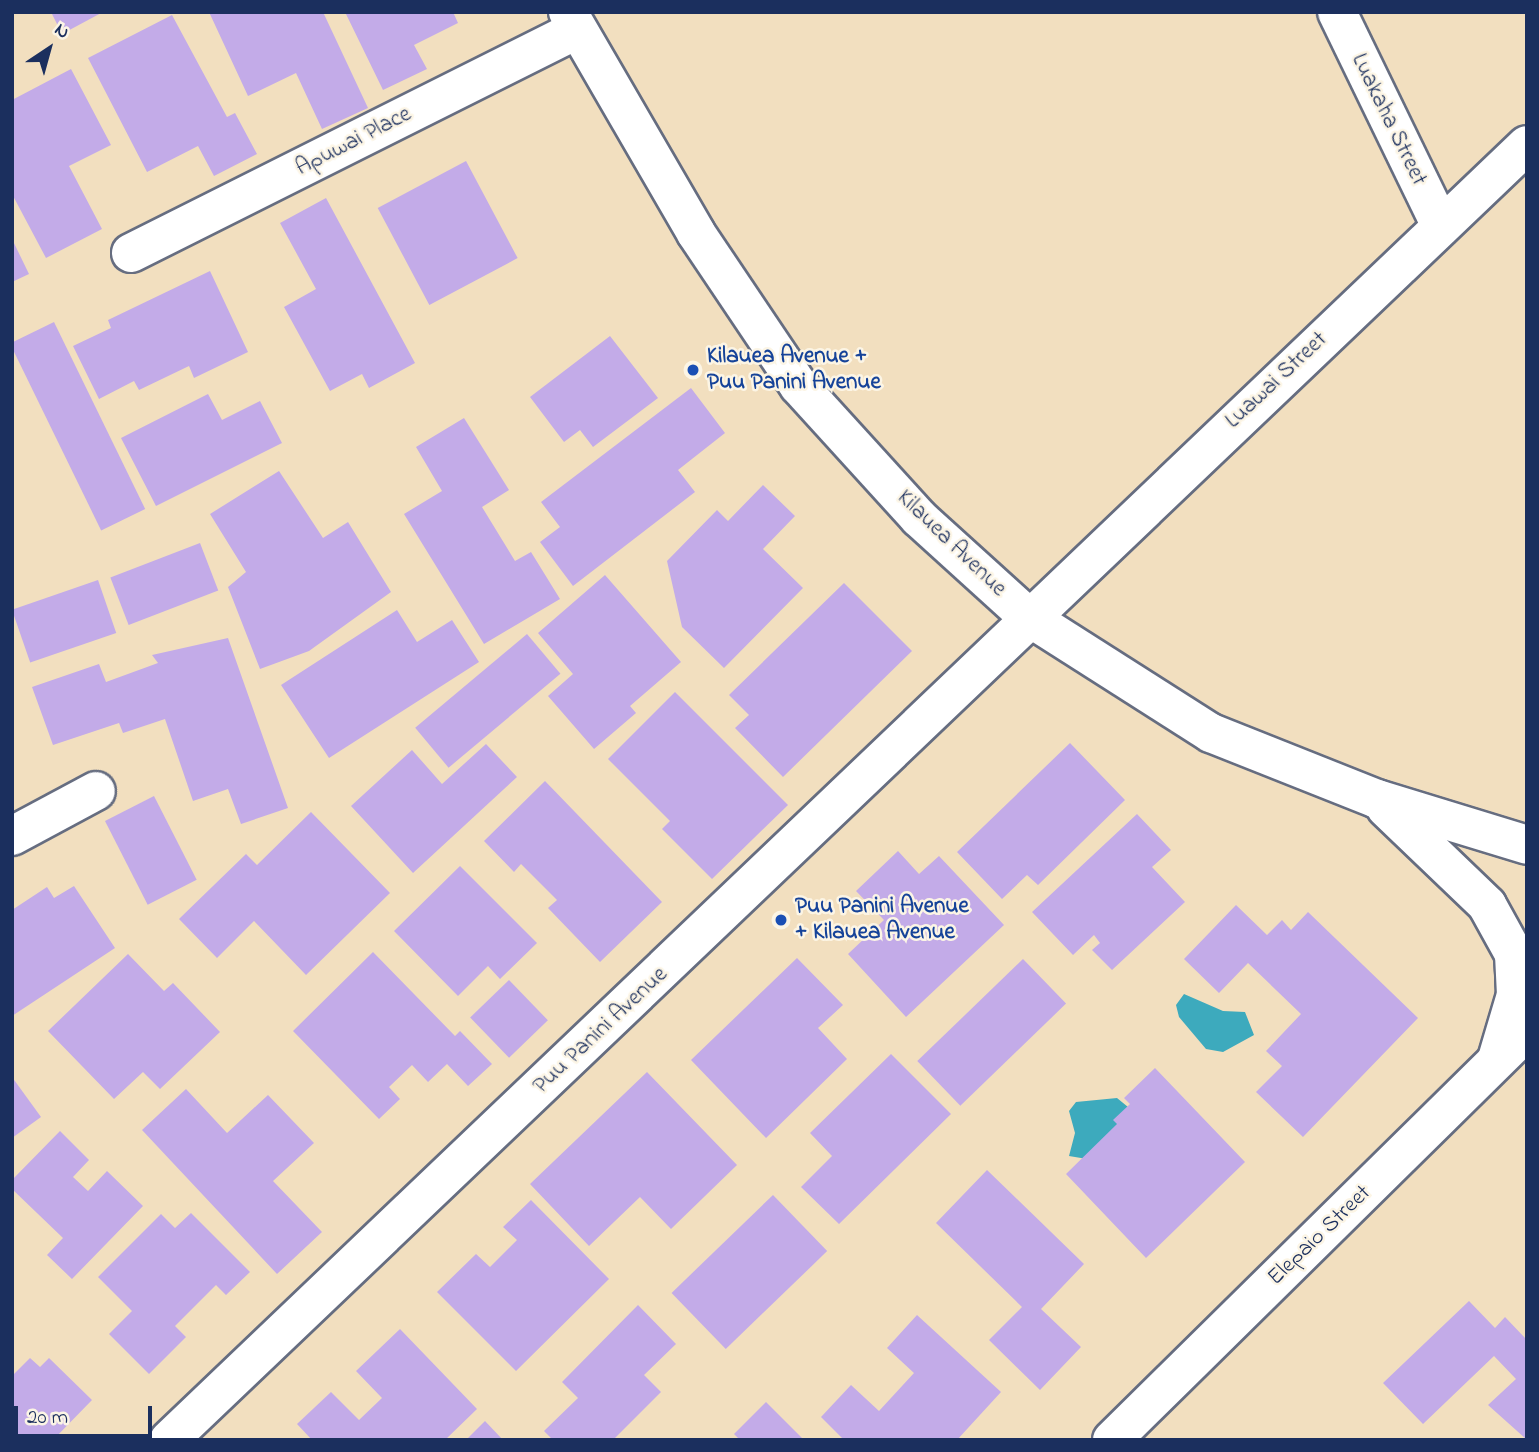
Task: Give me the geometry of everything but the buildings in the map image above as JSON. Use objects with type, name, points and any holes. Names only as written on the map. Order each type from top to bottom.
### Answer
[{"type":"street","name":"Luakaha Street","points":[[1337,12],[1441,226]]},
{"type":"street","name":"Apuwai Place","points":[[131,253],[572,21]]},
{"type":"street","name":"Kilauea Avenue","points":[[572,21],[696,233],[799,386],[919,518],[1027,616],[1211,733],[1377,799],[1527,845]]},
{"type":"street","name":"Luawai Street","points":[[1027,616],[1527,145]]},
{"type":"street","name":"Puu Panini Avenue","points":[[169,1440],[719,921],[1027,616]]},
{"type":"street","points":[[12,835],[96,791]]},
{"type":"street","points":[[1377,799],[1487,905],[1514,954],[1516,995],[1495,1066]]},
{"type":"street","name":"Elepaio Street","points":[[1112,1440],[1495,1066],[1527,1031]]},
{"type":"water","points":[[1184,994],[1223,1011],[1245,1012],[1254,1035],[1223,1052],[1206,1049],[1179,1017],[1176,1005]]},
{"type":"water","points":[[1117,1098],[1128,1107],[1125,1122],[1087,1159],[1069,1156],[1075,1133],[1069,1111],[1076,1102]]},
{"type":"place","name":"Kilauea Avenue + Puu Panini Avenue","points":[[693,370]]},
{"type":"place","name":"Puu Panini Avenue + Kilauea Avenue","points":[[781,920]]}]
